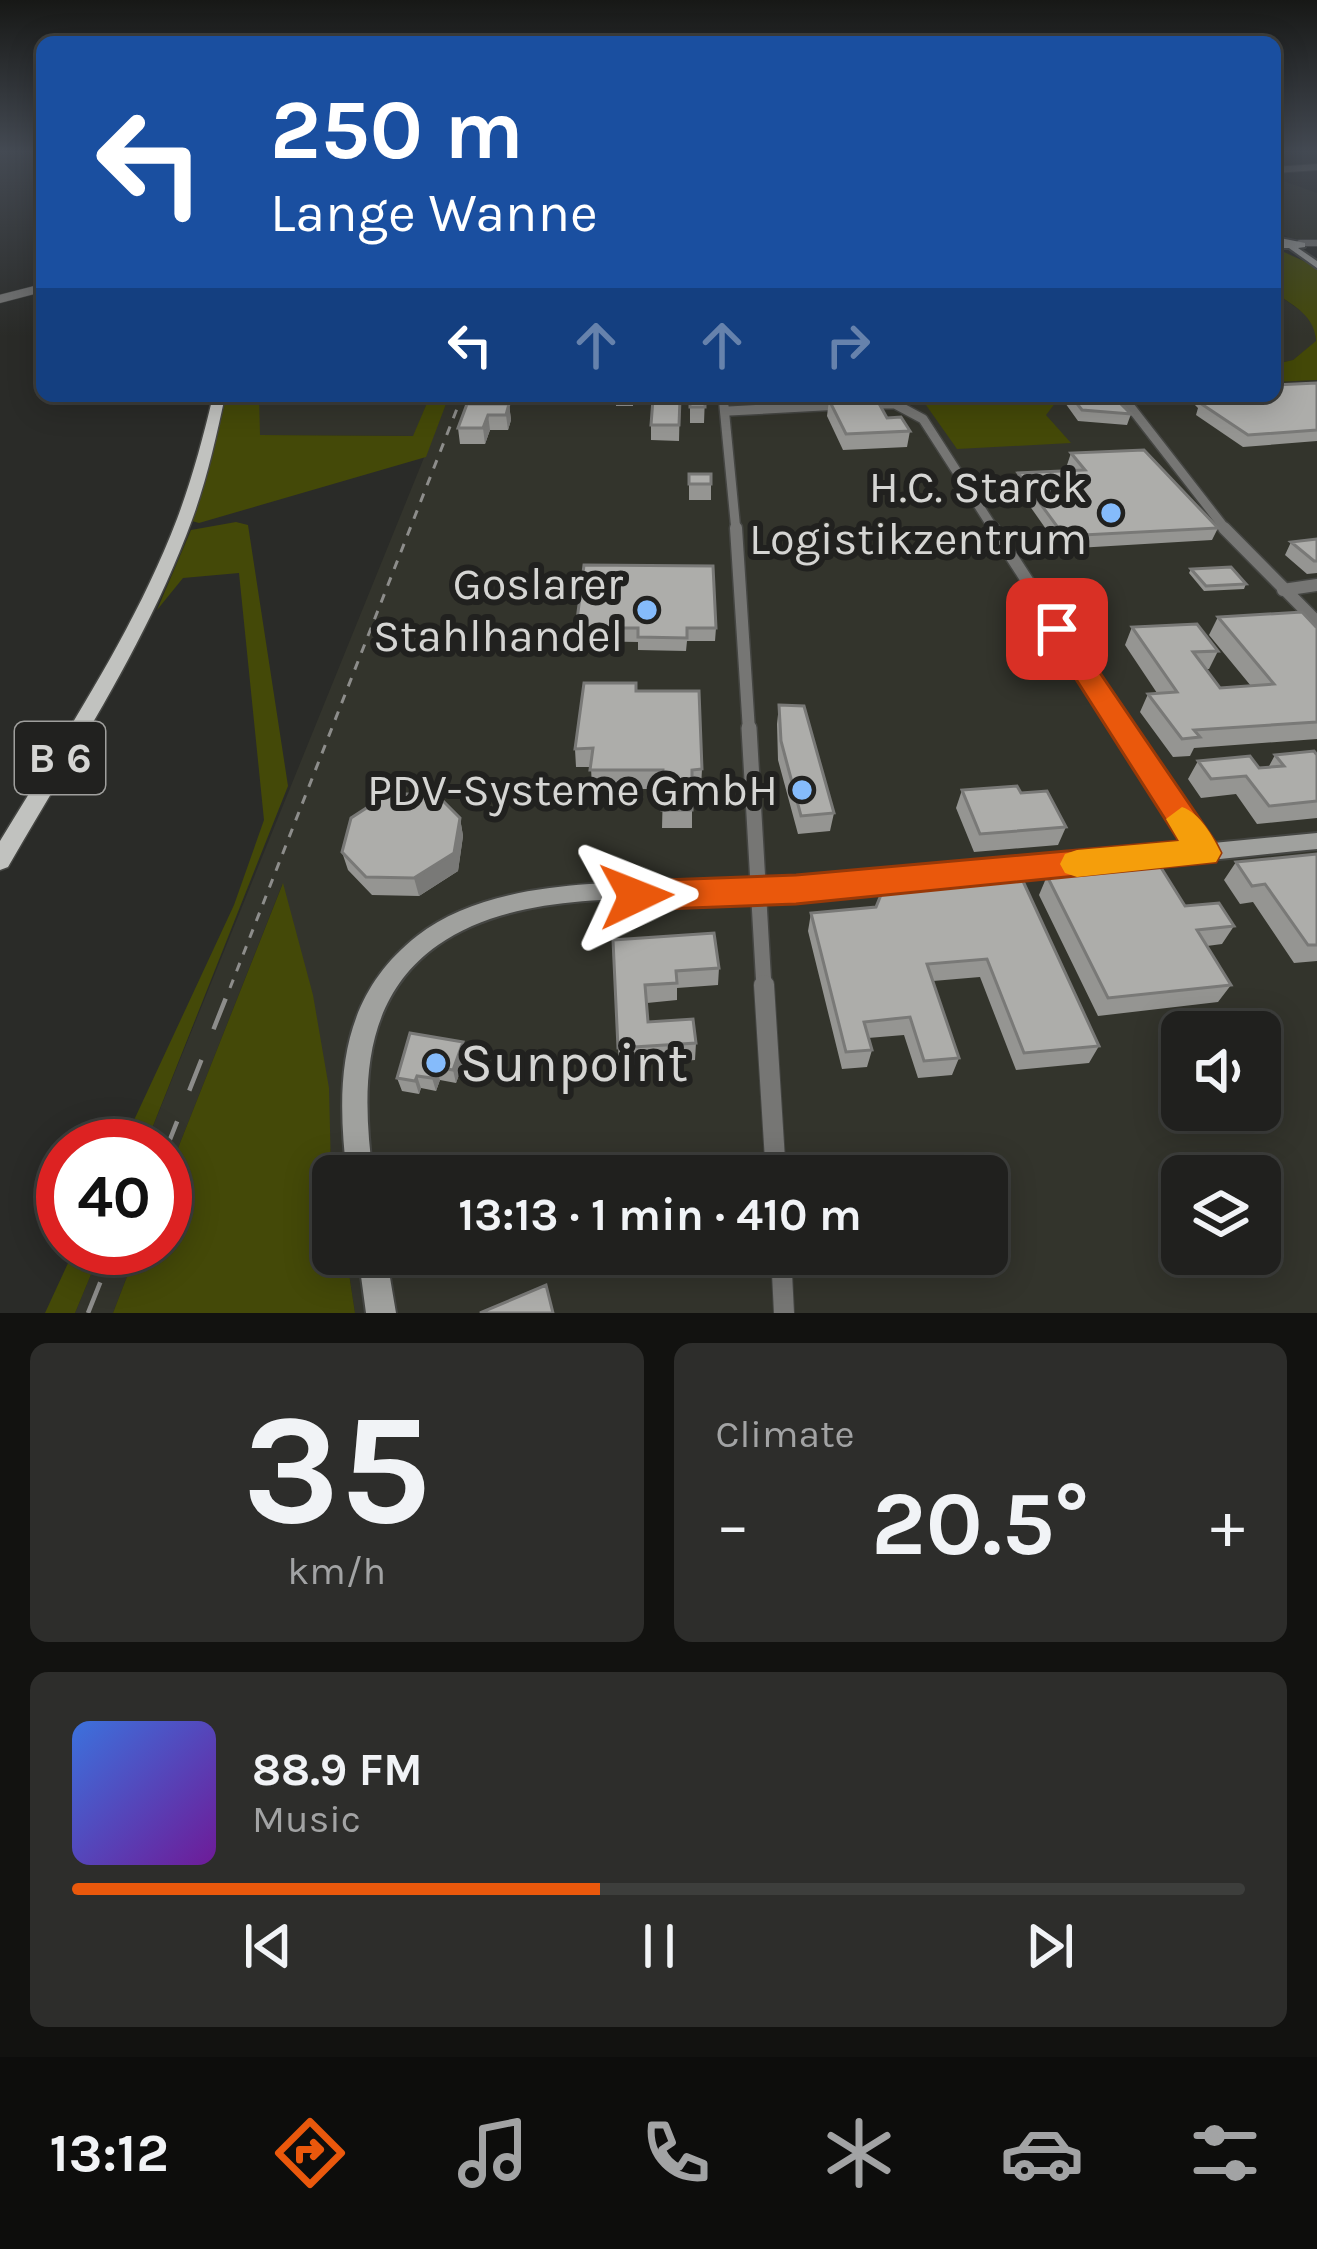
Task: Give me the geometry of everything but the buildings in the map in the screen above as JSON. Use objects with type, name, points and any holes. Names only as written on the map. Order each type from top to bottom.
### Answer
[{"type":"main road","name":"B 6","points":[[0,861],[160,577],[202,475],[218,402]]},
{"type":"street","points":[[1281,242],[1296,246],[1317,243]]},
{"type":"street","points":[[1296,246],[1317,265]]},
{"type":"street","points":[[0,299],[36,290]]},
{"type":"street","points":[[726,402],[775,1155]]},
{"type":"street","points":[[1127,402],[1210,513],[1317,622]]},
{"type":"street","points":[[728,411],[895,404],[923,418],[1204,853]]},
{"type":"street","points":[[1283,590],[1317,585]]},
{"type":"street","points":[[358,1155],[352,1069],[359,1033],[374,1001],[390,976],[431,938],[487,910],[555,898],[757,892],[1317,841]]},
{"type":"street","points":[[375,1275],[380,1313]]},
{"type":"street","points":[[782,1275],[784,1313]]},
{"type":"shaded area","points":[[1281,213],[1317,213],[1317,241],[1281,233]]},
{"type":"shaded area","points":[[1281,297],[1304,313],[1315,328],[1316,342],[1293,360],[1281,363]]},
{"type":"shaded area","points":[[1317,380],[1317,1313],[355,1313],[349,1275],[1008,1275],[1008,1155],[331,1155],[282,885],[190,1119],[156,1119],[447,402],[716,402],[752,407],[758,402],[1281,402],[1281,382]]},
{"type":"shaded area","points":[[259,402],[428,402],[414,436],[259,435]]},
{"type":"shaded area","points":[[91,1275],[128,1275],[113,1313],[75,1313]]},
{"type":"green space","points":[[1281,251],[1317,267],[1317,380],[1281,382],[1281,363],[1293,360],[1316,341],[1308,318],[1281,297]]},
{"type":"green space","points":[[224,402],[259,402],[260,435],[413,436],[427,402],[447,402],[426,457],[199,523],[192,521]]},
{"type":"green space","points":[[1056,402],[1046,415],[1071,443],[957,449],[926,405]]},
{"type":"green space","points":[[236,522],[248,525],[288,786],[156,1119],[135,1119],[234,905],[264,820],[239,573],[183,578],[157,610],[191,530]]},
{"type":"green space","points":[[283,883],[313,995],[329,1088],[331,1155],[312,1155],[312,1275],[349,1275],[355,1313],[113,1313],[128,1275],[192,1275],[190,1119]]},
{"type":"green space","points":[[63,1275],[91,1275],[75,1313],[45,1313]]},
{"type":"railway","points":[[230,988],[460,402]]},
{"type":"railway","points":[[178,1119],[231,985]]},
{"type":"railway","points":[[88,1313],[103,1275]]},
{"type":"slow traffic","points":[[1077,864],[1204,853],[1182,819]]},
{"type":"place","name":"H.C. Starck Logistikzentrum","points":[[1111,513]]},
{"type":"place","name":"Goslarer Stahlhandel","points":[[647,610]]},
{"type":"place","name":"PDV-Systeme GmbH","points":[[802,790]]},
{"type":"place","name":"Sunpoint","points":[[436,1063]]},
{"type":"route","points":[[636,896],[796,890],[1204,853],[1057,629]]}]
